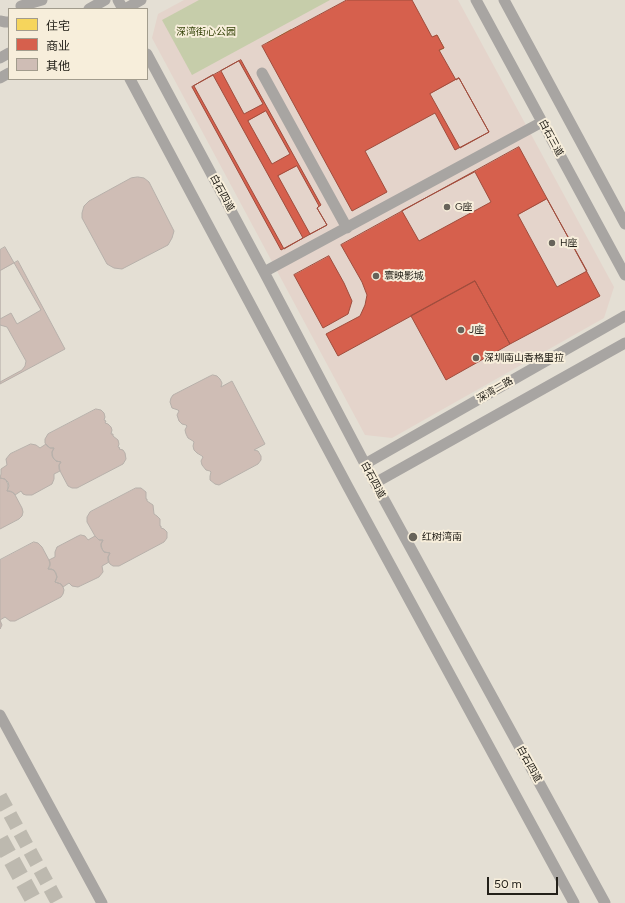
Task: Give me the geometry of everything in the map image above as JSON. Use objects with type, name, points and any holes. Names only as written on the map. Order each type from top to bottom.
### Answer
[{"type":"street","points":[[20,5],[42,0]]},
{"type":"street","points":[[92,8],[105,0]]},
{"type":"street","points":[[126,8],[141,0]]},
{"type":"street","name":"白石三道","points":[[476,0],[625,275]]},
{"type":"street","points":[[504,0],[625,224]]},
{"type":"street","name":"白石四道","points":[[148,56],[375,483],[605,903]]},
{"type":"street","points":[[262,73],[347,228]]},
{"type":"street","points":[[131,80],[348,487],[574,903]]},
{"type":"street","points":[[264,272],[542,122]]},
{"type":"street","name":"深湾二路","points":[[365,464],[625,316]]},
{"type":"street","points":[[375,483],[625,343]]},
{"type":"street","points":[[0,715],[102,903]]},
{"type":"shaded area","points":[[184,0],[458,0],[614,287],[604,318],[392,438],[365,435],[152,38],[158,14]]},
{"type":"green space","name":"深湾街心公园","points":[[199,0],[330,0],[192,75],[162,20]]},
{"type":"building: 住宅","points":[[378,0],[405,0],[412,11],[392,22],[389,16],[387,17]]},
{"type":"building: 住宅","points":[[419,29],[426,41],[437,35],[444,48],[433,54],[440,65],[423,75],[420,70],[417,72],[403,46],[406,44],[403,38]]},
{"type":"building: 住宅","points":[[291,30],[297,42],[302,39],[309,52],[298,58],[305,70],[285,81],[282,76],[280,76],[264,47],[269,45],[268,43]]},
{"type":"building: 住宅","points":[[318,96],[324,108],[336,102],[343,114],[331,121],[338,133],[321,142],[319,137],[316,139],[301,113],[305,111],[301,105]]},
{"type":"building: 住宅","points":[[354,161],[360,173],[371,167],[379,179],[367,186],[374,198],[357,207],[355,202],[352,204],[338,178],[341,176],[337,170]]},
{"type":"building: 商业","points":[[347,0],[412,0],[432,37],[437,35],[444,48],[439,50],[456,80],[459,78],[489,132],[455,150],[435,113],[365,151],[387,192],[352,211],[262,46]]},
{"type":"building: 商业","points":[[241,60],[321,205],[317,208],[327,225],[281,250],[192,87]]},
{"type":"building: 商业","points":[[239,61],[263,104],[244,114],[221,71]]},
{"type":"building: 商业","points":[[213,75],[303,238],[284,249],[194,86]]},
{"type":"building: 商业","points":[[459,78],[489,132],[460,148],[430,94]]},
{"type":"building: 商业","points":[[266,111],[290,154],[272,164],[248,121]]},
{"type":"building: 商业","points":[[519,147],[600,296],[510,344],[475,281],[338,356],[326,334],[360,316],[365,305],[367,295],[362,282],[341,245]]},
{"type":"building: 商业","points":[[297,166],[319,206],[317,208],[327,225],[310,234],[278,176]]},
{"type":"building: 商业","name":"G座","points":[[475,172],[491,202],[419,241],[402,211]]},
{"type":"building: 商业","name":"H座","points":[[547,199],[587,271],[557,287],[518,215]]},
{"type":"building: 商业","points":[[329,256],[352,301],[348,314],[323,328],[294,275]]},
{"type":"building: 商业","name":"J座","points":[[475,281],[510,344],[446,380],[411,316]]},
{"type":"building: 其他","points":[[131,178],[144,178],[149,182],[174,231],[168,245],[122,269],[114,268],[107,264],[82,218],[82,213],[84,206],[89,201]]},
{"type":"building: 其他","points":[[5,247],[41,310],[17,324],[11,313],[0,319],[0,250]]},
{"type":"building: 其他","points":[[18,261],[65,349],[0,384],[0,271]]},
{"type":"building: 其他","points":[[0,325],[7,327],[26,361],[22,370],[0,382]]},
{"type":"building: 其他","points":[[213,375],[220,379],[222,383],[221,387],[232,381],[265,444],[254,450],[258,451],[261,456],[261,460],[258,464],[219,485],[210,480],[211,472],[206,470],[202,465],[201,461],[203,457],[194,450],[194,442],[188,438],[186,434],[185,430],[187,426],[179,421],[177,415],[179,411],[172,408],[170,402],[173,395]]},
{"type":"building: 其他","points":[[96,409],[101,410],[104,413],[105,423],[111,427],[111,434],[113,434],[113,436],[118,440],[118,447],[125,453],[126,459],[123,464],[77,488],[72,488],[68,486],[59,469],[61,462],[56,461],[53,458],[52,452],[54,448],[47,446],[45,439],[48,434]]},
{"type":"building: 其他","points":[[31,444],[40,448],[46,444],[50,448],[54,448],[52,456],[56,461],[61,462],[59,465],[60,471],[54,474],[52,484],[32,495],[23,494],[21,491],[15,495],[12,492],[7,491],[8,484],[5,479],[0,478],[1,469],[7,465],[6,459],[10,454]]},
{"type":"building: 其他","points":[[0,478],[5,479],[8,482],[9,486],[7,491],[14,493],[23,512],[19,519],[0,529]]},
{"type":"building: 其他","points":[[136,488],[141,488],[146,492],[146,499],[153,505],[154,514],[160,519],[160,526],[167,532],[167,538],[164,542],[119,566],[113,566],[108,561],[110,553],[104,552],[102,549],[101,544],[103,540],[99,540],[95,536],[87,522],[87,517],[90,512]]},
{"type":"building: 其他","points":[[81,535],[85,536],[88,540],[95,536],[99,540],[103,540],[101,547],[104,552],[110,553],[108,557],[109,562],[102,566],[103,572],[99,577],[78,587],[72,586],[69,583],[63,587],[61,584],[55,582],[57,577],[55,572],[52,569],[48,569],[50,564],[49,560],[55,557],[57,547]]},
{"type":"building: 其他","points":[[34,542],[38,543],[42,547],[50,562],[48,569],[54,570],[56,573],[57,577],[55,582],[61,584],[63,587],[63,594],[61,597],[15,621],[10,621],[5,617],[0,620],[0,560]]},
{"type":"tunnel","points":[[0,796],[58,903]]},
{"type":"tunnel","points":[[0,839],[35,903]]},
{"type":"place","name":"G座","points":[[447,207]]},
{"type":"place","name":"H座","points":[[552,243]]},
{"type":"place","name":"寰映影城","points":[[376,276]]},
{"type":"place","name":"J座","points":[[461,330]]},
{"type":"place","name":"深圳南山香格里拉","points":[[476,358]]},
{"type":"place","name":"红树湾南","points":[[413,537]]}]
